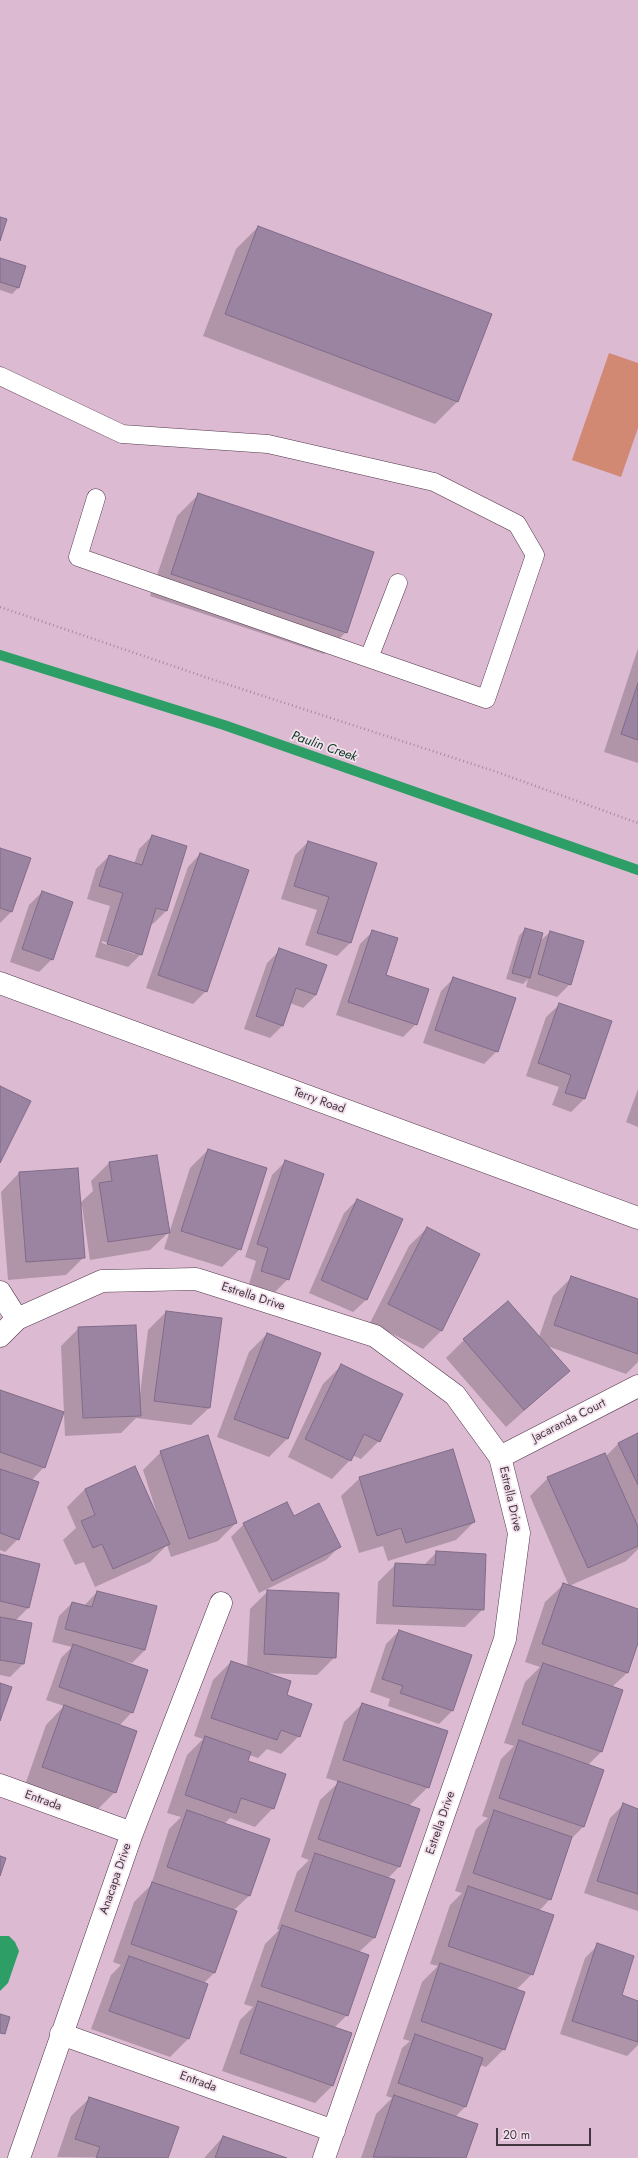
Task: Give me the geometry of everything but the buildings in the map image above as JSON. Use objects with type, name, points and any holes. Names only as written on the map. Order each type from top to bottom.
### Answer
[{"type":"street","name":"Terry Road","points":[[0,983],[638,1218]]},
{"type":"street","name":"Estrella Drive","points":[[0,1336],[17,1319],[102,1281],[196,1279],[375,1336],[455,1394],[500,1457],[519,1533],[504,1639],[324,2158]]},
{"type":"street","points":[[0,1292],[17,1319]]},
{"type":"street","name":"Jacaranda Court","points":[[500,1457],[638,1386]]},
{"type":"street","name":"Anacapa Drive","points":[[19,2158],[132,1833],[221,1603]]},
{"type":"street","name":"Entrada","points":[[0,1785],[132,1833]]},
{"type":"street","name":"Entrada","points":[[61,2034],[334,2130]]},
{"type":"lane","points":[[0,376],[122,434],[268,444],[434,482],[517,524],[535,555],[486,699],[78,557],[96,498]]},
{"type":"lane","points":[[369,658],[398,583]]},
{"type":"path","points":[[0,607],[214,680],[494,771],[638,823]]},
{"type":"shaded area","points":[[609,353],[638,363],[638,428],[621,477],[572,460]]},
{"type":"shaded area","points":[[0,1936],[9,1936],[15,1942],[19,1951],[8,1983],[0,1991]]},
{"type":"waterway","name":"Paulin Creek","points":[[0,655],[224,725],[638,870]]}]
